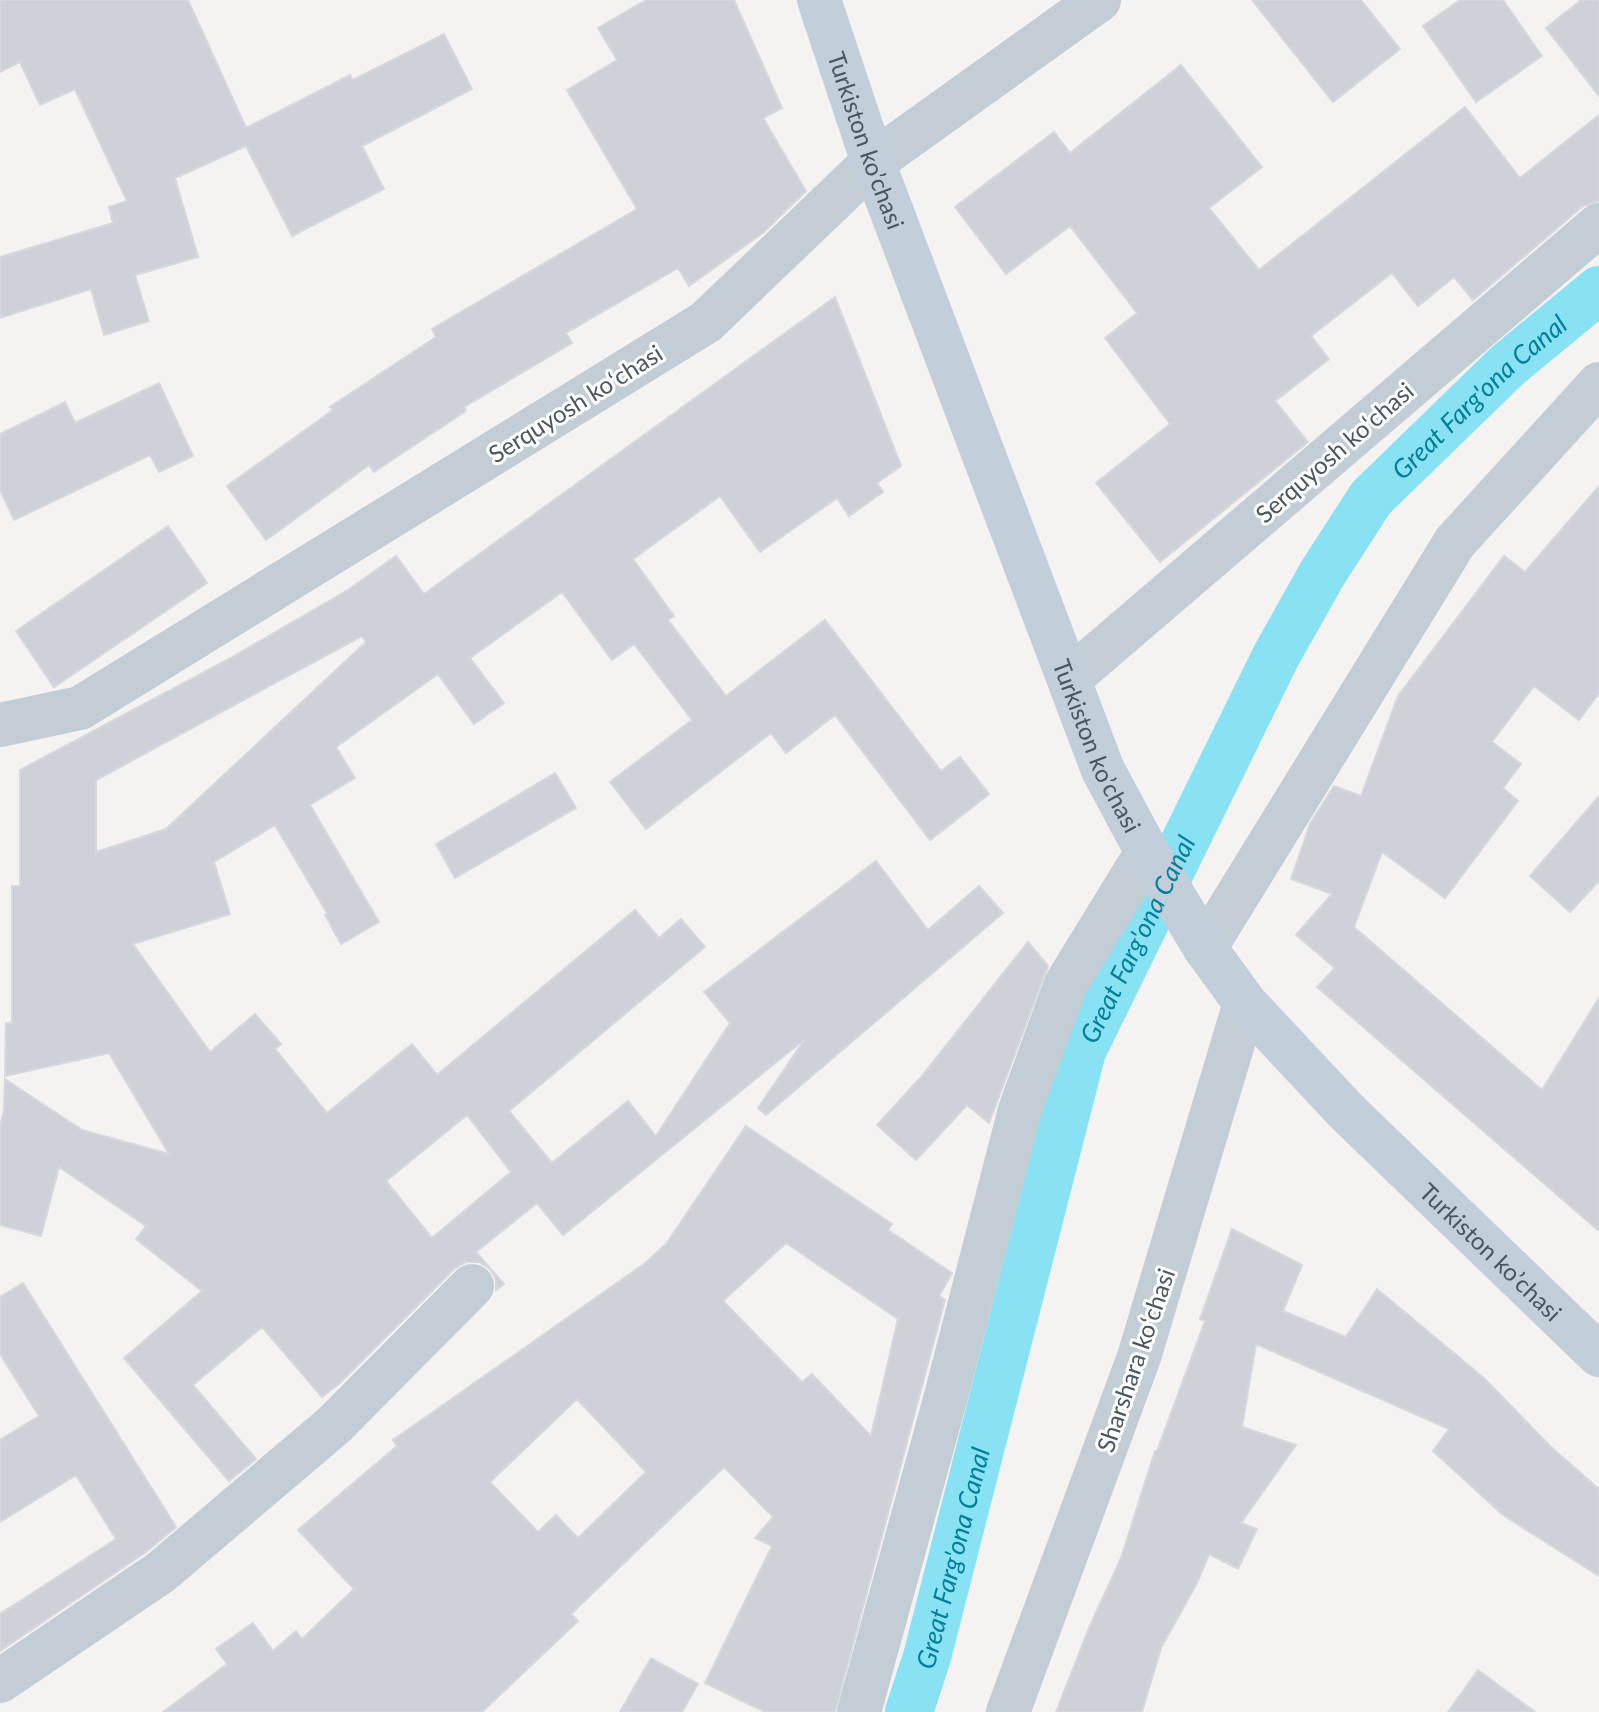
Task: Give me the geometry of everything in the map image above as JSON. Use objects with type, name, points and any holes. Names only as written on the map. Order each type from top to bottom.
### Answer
[{"type":"main road","name":"Turkiston ko’chasi","points":[[819,0],[873,162],[1103,770],[1147,852],[1205,948],[1245,1003],[1347,1112],[1599,1355]]},
{"type":"street","name":"Serquyosh koʻchasi","points":[[0,725],[80,708],[706,322],[873,162],[1099,0]]},
{"type":"street","name":"Serquyosh koʻchasi","points":[[1069,679],[1599,225]]},
{"type":"street","points":[[1205,948],[1455,542],[1599,384]]},
{"type":"street","points":[[859,1712],[945,1400],[1020,1110],[1066,984],[1147,852]]},
{"type":"street","name":"Sharshara koʻchasi","points":[[1008,1712],[1139,1357],[1245,1003]]},
{"type":"street","points":[[0,1681],[161,1572],[334,1425],[472,1286]]},
{"type":"building","points":[[0,0],[188,0],[246,128],[350,75],[353,80],[444,34],[472,89],[362,146],[384,189],[292,236],[246,146],[175,178],[198,257],[135,275],[149,321],[104,335],[91,289],[0,318],[0,257],[113,223],[109,207],[127,201],[75,89],[40,105],[20,62],[0,72]]},
{"type":"building","points":[[646,0],[734,0],[782,108],[763,118],[806,191],[764,232],[689,286],[678,268],[566,333],[572,343],[464,407],[466,411],[374,472],[369,465],[266,540],[227,486],[333,410],[330,407],[436,337],[432,329],[637,209],[567,90],[617,60],[598,28]]},
{"type":"building","points":[[1252,0],[1361,0],[1400,49],[1333,102]]},
{"type":"building","points":[[1460,0],[1503,0],[1542,56],[1476,102],[1423,26]]},
{"type":"building","points":[[1581,0],[1599,0],[1599,96],[1546,28]]},
{"type":"building","points":[[1181,65],[1262,167],[1209,208],[1259,270],[1465,107],[1520,178],[1599,115],[1599,201],[1583,206],[1473,300],[1454,277],[1418,306],[1392,273],[1311,336],[1329,359],[1275,401],[1308,442],[1160,562],[1096,483],[1170,424],[1105,338],[1137,313],[1070,226],[1006,274],[955,207],[1054,132],[1070,153]]},
{"type":"building","points":[[835,297],[901,466],[877,483],[883,492],[849,516],[837,498],[760,552],[720,496],[633,559],[674,616],[668,620],[726,696],[825,620],[941,771],[960,757],[989,794],[930,840],[835,715],[786,753],[771,733],[646,829],[610,782],[692,720],[634,644],[612,660],[562,592],[470,658],[504,703],[474,724],[438,674],[336,747],[355,778],[310,805],[379,922],[341,944],[325,915],[327,913],[275,825],[214,862],[230,914],[133,944],[210,1052],[255,1014],[281,1044],[275,1049],[327,1113],[412,1044],[437,1075],[635,910],[659,938],[681,919],[705,947],[509,1111],[552,1163],[628,1101],[656,1136],[730,1023],[704,992],[876,861],[928,930],[979,886],[1003,913],[766,1115],[758,1108],[805,1039],[563,1235],[537,1203],[476,1252],[504,1284],[496,1290],[496,1279],[490,1269],[479,1262],[466,1262],[455,1268],[341,1382],[322,1397],[262,1327],[193,1385],[256,1459],[229,1481],[124,1358],[202,1291],[136,1239],[146,1226],[59,1167],[41,1236],[0,1225],[0,1127],[5,1079],[82,1130],[169,1154],[109,1053],[5,1076],[6,1023],[12,1023],[12,886],[20,886],[20,770],[227,660],[348,590],[396,556],[424,594]],"holes":[[[362,636],[366,642],[166,829],[96,852],[96,780]],[[467,1115],[511,1172],[432,1238],[386,1181]]]},
{"type":"building","points":[[159,383],[193,456],[159,472],[150,455],[14,520],[0,490],[0,434],[65,402],[75,423]]},
{"type":"building","points":[[1599,486],[1599,693],[1579,720],[1534,686],[1492,742],[1521,764],[1503,788],[1518,801],[1445,898],[1382,852],[1354,927],[1542,1090],[1599,998],[1599,1231],[1317,987],[1335,968],[1296,935],[1332,894],[1291,879],[1310,824],[1334,786],[1361,796],[1398,696],[1504,556],[1525,572]]},
{"type":"building","points":[[168,526],[207,583],[54,687],[16,631]]},
{"type":"building","points":[[555,773],[576,808],[455,878],[436,844]]},
{"type":"building","points":[[1599,796],[1599,881],[1570,912],[1530,876]]},
{"type":"building","points":[[1028,942],[1048,966],[989,1123],[967,1105],[916,1160],[877,1125],[921,1077]]},
{"type":"building","points":[[746,1126],[892,1224],[888,1230],[952,1273],[939,1296],[945,1300],[835,1712],[765,1712],[705,1683],[772,1546],[755,1538],[773,1517],[724,1467],[571,1614],[578,1621],[482,1712],[163,1712],[227,1664],[216,1649],[253,1623],[273,1651],[296,1631],[302,1639],[354,1589],[298,1530],[397,1446],[393,1440],[644,1264],[666,1244]],"holes":[[[786,1243],[898,1319],[871,1436],[812,1374],[802,1382],[723,1301]],[[577,1399],[646,1472],[578,1538],[556,1515],[538,1532],[490,1482]]]},
{"type":"building","points":[[1232,1229],[1302,1265],[1283,1311],[1346,1337],[1377,1289],[1485,1379],[1551,1447],[1599,1489],[1599,1576],[1503,1515],[1433,1451],[1449,1429],[1256,1344],[1242,1427],[1296,1445],[1241,1523],[1257,1529],[1238,1569],[1209,1554],[1197,1583],[1161,1648],[1142,1712],[1056,1712],[1121,1558],[1155,1451],[1205,1321],[1200,1319]]},
{"type":"building","points":[[23,1283],[176,1527],[146,1552],[0,1651],[0,1614],[116,1539],[76,1475],[0,1522],[0,1440],[39,1416],[0,1354],[0,1297]]},
{"type":"building","points":[[651,1658],[698,1684],[682,1712],[620,1712]]},
{"type":"building","points":[[1478,1670],[1535,1712],[1448,1712]]},
{"type":"waterway","name":"Great Farg'ona Canal","points":[[909,1712],[927,1657],[1082,1051],[1276,656],[1322,574],[1371,498],[1508,365],[1599,290]]}]
